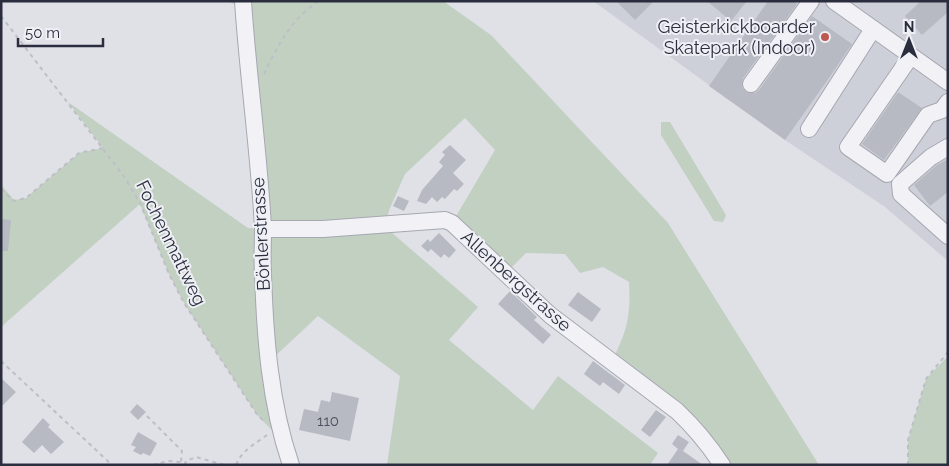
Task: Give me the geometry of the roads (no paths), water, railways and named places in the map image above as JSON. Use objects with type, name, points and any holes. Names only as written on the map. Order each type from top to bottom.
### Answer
[{"type":"street","name":"Bönlerstrasse","points":[[243,1],[263,229],[264,305],[276,429],[290,465]]},
{"type":"street","points":[[751,84],[811,1]]},
{"type":"street","points":[[834,1],[948,82]]},
{"type":"street","points":[[809,129],[873,29]]},
{"type":"street","points":[[911,56],[848,147],[886,174],[928,115],[942,110],[948,102]]},
{"type":"street","points":[[948,148],[931,157],[900,184],[901,194],[948,236]]},
{"type":"street","name":"Allenbergstrasse","points":[[263,229],[323,229],[445,220],[452,223],[550,316],[677,411],[695,429],[722,465]]},
{"type":"place","name":"Geisterkickboarder Skatepark (Indoor)","points":[[825,37]]}]
